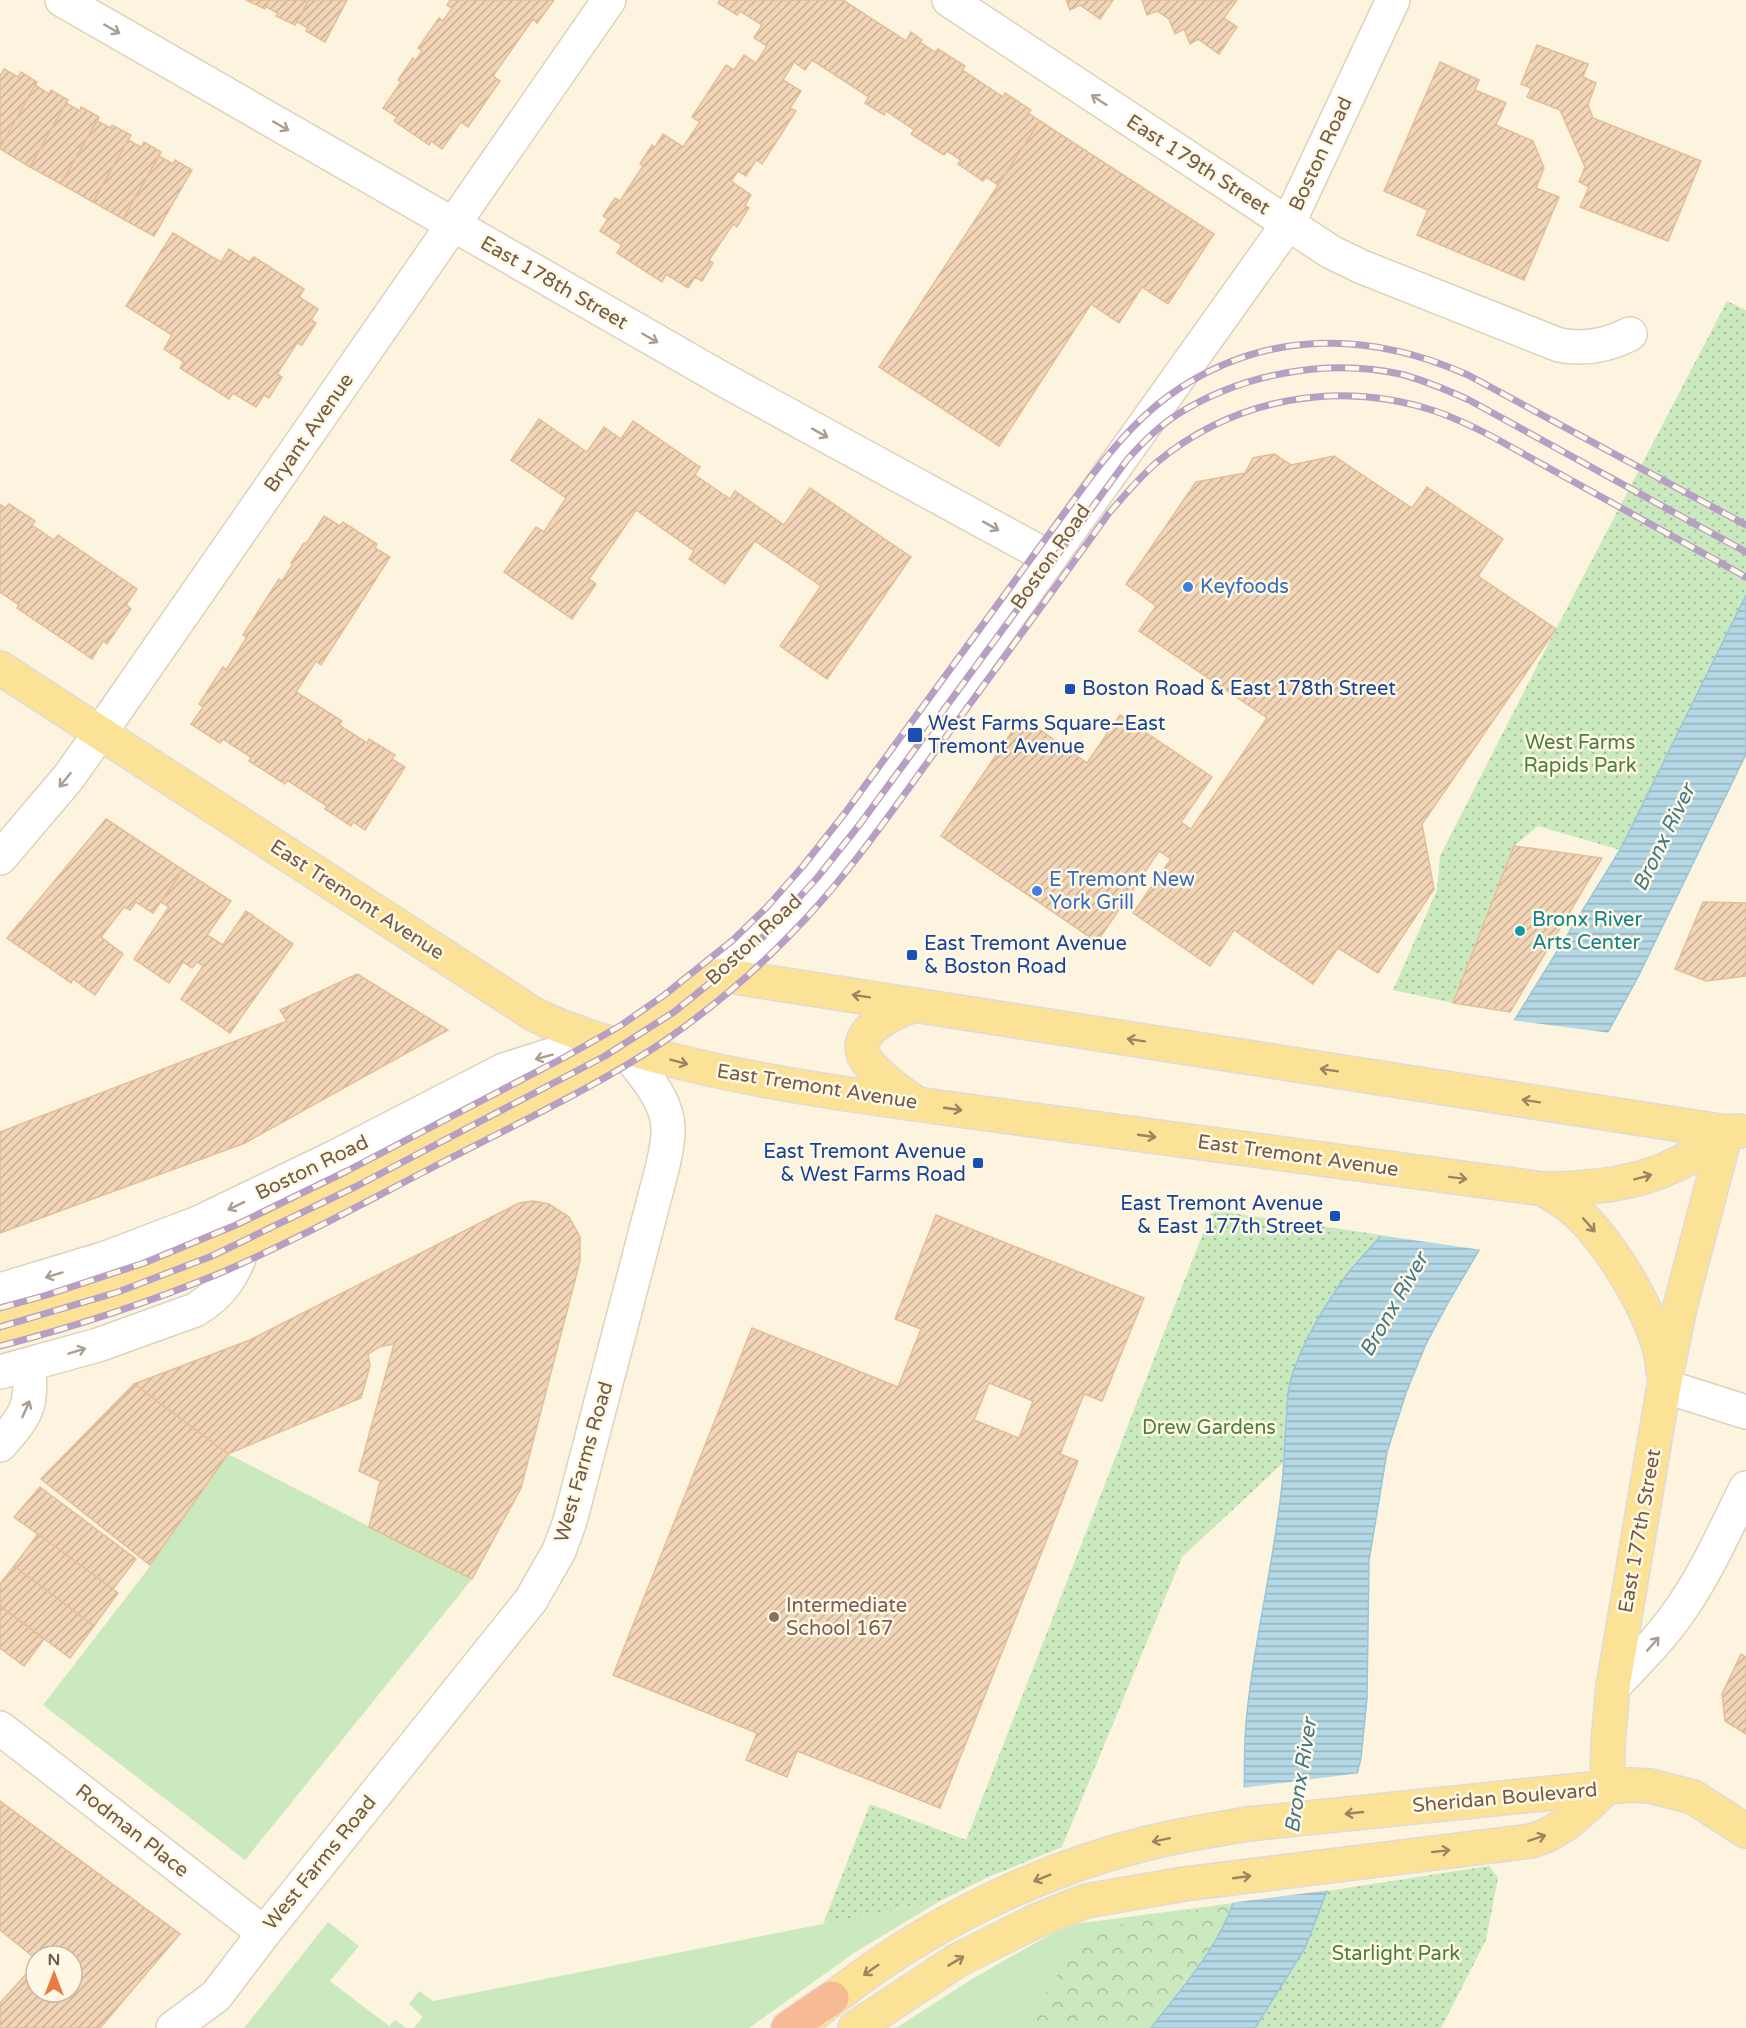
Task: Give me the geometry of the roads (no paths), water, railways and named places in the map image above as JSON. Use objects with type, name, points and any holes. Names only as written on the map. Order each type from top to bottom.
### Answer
[{"type":"highway","points":[[788,2028],[832,1998]]},
{"type":"main road","name":"East Tremont Avenue","points":[[0,668],[535,1015],[575,1032],[697,1067],[753,1079],[916,1104],[1543,1189],[1611,1185],[1658,1173],[1736,1131]]},
{"type":"main road","points":[[722,975],[1736,1131]]},
{"type":"main road","name":"Boston Road","points":[[0,1328],[151,1281],[244,1242],[573,1074],[675,1012],[722,975]]},
{"type":"main road","points":[[915,1005],[895,1012],[871,1028],[866,1035],[863,1050],[868,1064],[916,1104]]},
{"type":"main road","name":"East 177th Street","points":[[1607,1787],[1613,1687],[1664,1386],[1680,1307],[1736,1131]]},
{"type":"main road","points":[[1543,1189],[1569,1205],[1581,1216],[1627,1278],[1652,1325],[1663,1365],[1664,1386]]},
{"type":"main road","points":[[1607,1787],[1650,1786],[1694,1797],[1746,1831]]},
{"type":"main road","name":"Sheridan Boulevard","points":[[797,2028],[832,1998],[892,1956],[959,1916],[1017,1888],[1097,1857],[1146,1843],[1221,1828],[1607,1787]]},
{"type":"main road","name":"Sheridan Boulevard","points":[[855,2028],[958,1960],[1036,1921],[1086,1901],[1184,1884],[1540,1838],[1563,1826],[1607,1787]]},
{"type":"street","name":"East 178th Street","points":[[62,0],[726,381],[1050,558]]},
{"type":"street","name":"Bryant Avenue","points":[[0,858],[68,778],[100,733],[609,0]]},
{"type":"street","name":"East 179th Street","points":[[949,0],[1288,224],[1354,264],[1550,342],[1575,348],[1591,347],[1606,344],[1630,334]]},
{"type":"street","name":"Boston Road","points":[[722,975],[781,920],[840,850],[1288,224],[1393,0]]},
{"type":"street","name":"Boston Road","points":[[0,1290],[106,1258],[198,1223],[330,1160],[504,1070],[548,1056],[586,1049],[622,1046]]},
{"type":"street","name":"West Farms Road","points":[[173,2028],[216,1996],[531,1600],[559,1551],[579,1490],[668,1139],[666,1114],[661,1103],[622,1046]]},
{"type":"street","points":[[0,1445],[27,1411],[31,1396],[14,1369],[98,1345],[195,1310],[209,1302],[229,1281],[236,1268],[244,1242]]},
{"type":"street","points":[[1664,1386],[1746,1413]]},
{"type":"street","points":[[1613,1687],[1650,1648],[1682,1608],[1697,1585],[1746,1488]]},
{"type":"street","name":"Rodman Place","points":[[0,1728],[264,1933]]},
{"type":"street","name":"West Farms Road","points":[[204,2028],[216,1996]]},
{"type":"water","name":"Bronx River","points":[[1746,595],[1746,754],[1638,977],[1449,1301],[1426,1344],[1406,1393],[1387,1452],[1369,1561],[1367,1698],[1361,1758],[1327,1891],[1305,1948],[1255,2028],[1151,2028],[1197,1968],[1218,1936],[1227,1919],[1239,1881],[1244,1836],[1246,1723],[1283,1478],[1289,1388],[1298,1359],[1324,1308],[1348,1273],[1381,1235],[1620,850]]},
{"type":"railway","points":[[0,1308],[144,1263],[236,1225],[347,1171],[565,1057],[620,1026],[663,996],[733,940],[767,907],[803,866],[845,813],[1090,478],[1120,441],[1167,397],[1215,369],[1250,355],[1286,347],[1322,343],[1359,345],[1395,351],[1432,361],[1468,375],[1746,525]]},
{"type":"railway","points":[[0,1327],[118,1292],[212,1256],[355,1187],[605,1056],[674,1012],[763,937],[817,878],[860,824],[1127,460],[1164,424],[1203,400],[1257,380],[1314,369],[1372,369],[1409,376],[1469,400],[1746,552]]},
{"type":"railway","points":[[0,1346],[137,1305],[218,1274],[275,1248],[582,1090],[637,1059],[696,1018],[729,992],[775,950],[828,894],[881,826],[1120,500],[1156,463],[1186,441],[1219,423],[1253,410],[1289,401],[1325,396],[1362,396],[1399,401],[1435,411],[1493,437],[1746,577]]},
{"type":"place","name":"Keyfoods","points":[[1188,587]]},
{"type":"place","name":"Boston Road & East 178th Street","points":[[1070,689]]},
{"type":"place","name":"West Farms Square–East Tremont Avenue","points":[[915,735]]},
{"type":"place","name":"E Tremont New York Grill","points":[[1037,891]]},
{"type":"place","name":"Bronx River Arts Center","points":[[1520,931]]},
{"type":"place","name":"East Tremont Avenue & Boston Road","points":[[912,955]]},
{"type":"place","name":"East Tremont Avenue & West Farms Road","points":[[978,1163]]},
{"type":"place","name":"East Tremont Avenue & East 177th Street","points":[[1335,1216]]},
{"type":"place","name":"Intermediate School 167","points":[[774,1617]]},
{"type":"park label","name":"West Farms Rapids Park","points":[[1580,754]]},
{"type":"park label","name":"Drew Gardens","points":[[1209,1428]]},
{"type":"park label","name":"Starlight Park","points":[[1396,1954]]}]
